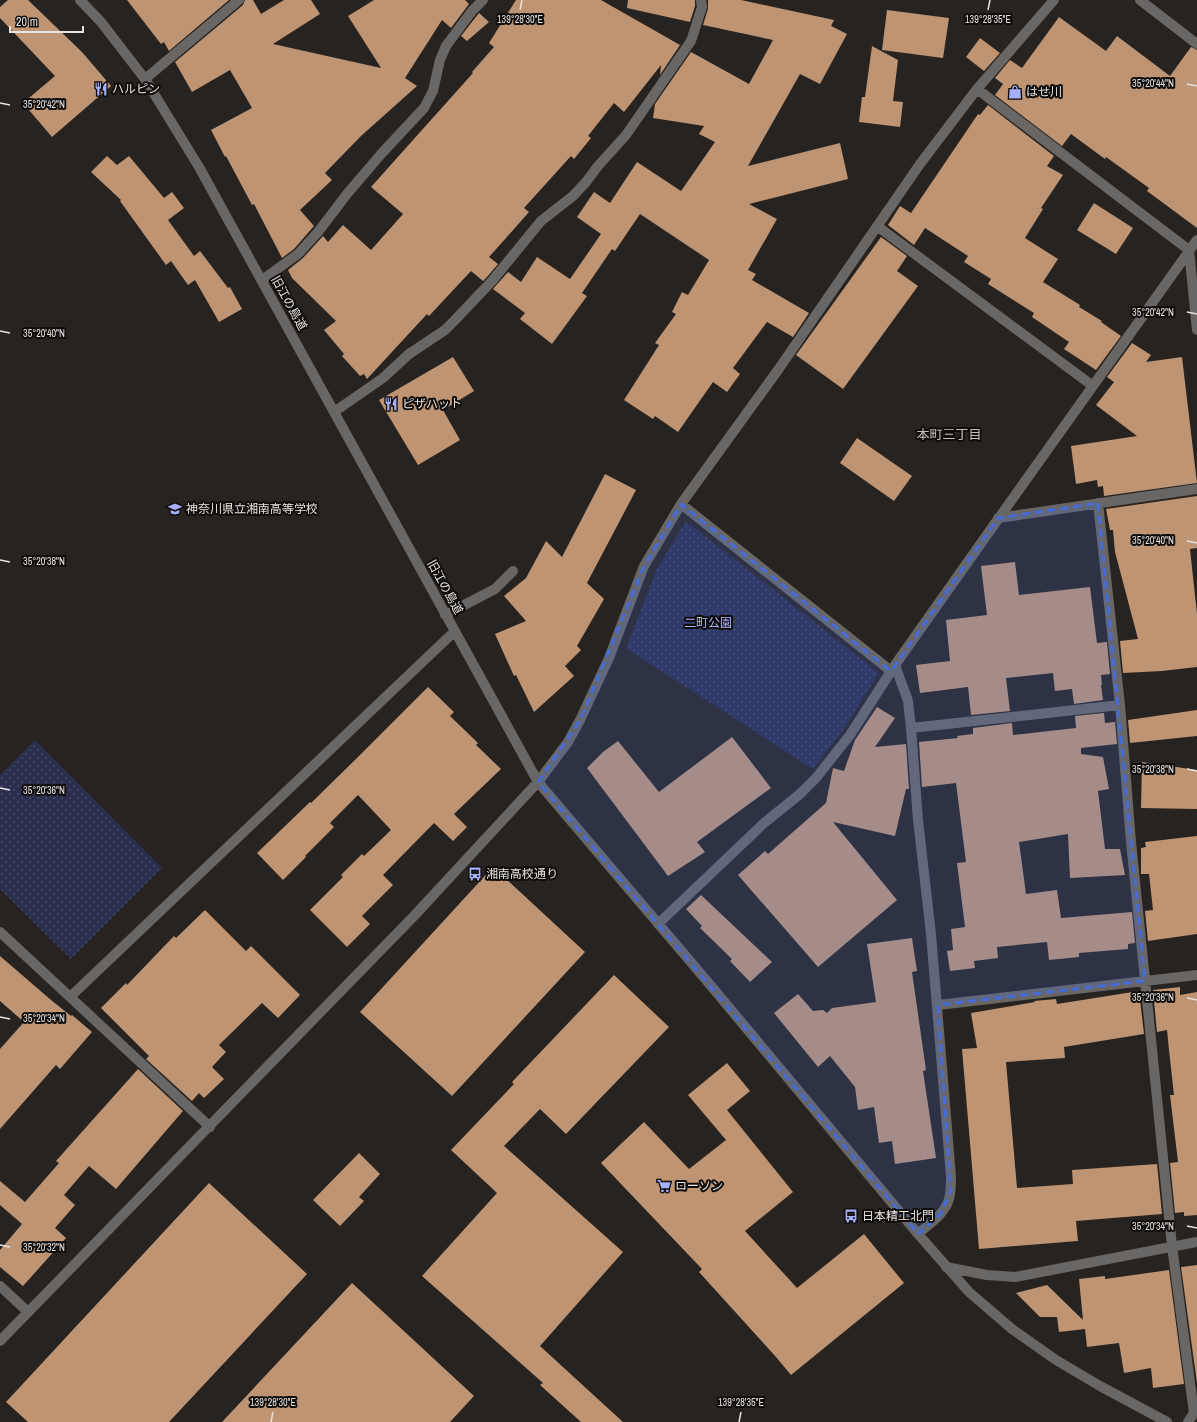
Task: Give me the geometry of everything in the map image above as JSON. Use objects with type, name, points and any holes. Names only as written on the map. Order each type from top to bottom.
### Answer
[{"type":"street","name":"旧江の島道","points":[[80,0],[101,22],[145,79],[199,167],[538,782],[918,1234],[969,1292],[1012,1329],[1056,1360],[1100,1386],[1167,1422]]},
{"type":"street","points":[[145,79],[239,0]]},
{"type":"street","points":[[262,280],[298,254],[318,232],[347,194],[382,153],[424,108],[434,91],[440,60],[446,46],[472,11],[483,0]]},
{"type":"street","points":[[334,412],[383,378],[409,354],[445,330],[492,281],[541,221],[574,196],[626,135],[692,41],[702,7],[701,0]]},
{"type":"street","points":[[0,1341],[414,916],[538,782],[568,742],[580,720],[609,658],[644,566],[681,504],[778,370],[920,164],[977,88],[1054,0]]},
{"type":"street","points":[[1140,0],[1197,44]]},
{"type":"street","points":[[977,88],[1189,250],[1197,330]]},
{"type":"street","points":[[877,226],[1093,386]]},
{"type":"street","points":[[658,924],[764,823],[795,798],[816,778],[850,735],[893,668],[998,518],[1197,240]]},
{"type":"street","points":[[998,518],[1197,489]]},
{"type":"street","points":[[1098,503],[1120,705],[1131,842],[1172,1246],[1194,1413],[1188,1422]]},
{"type":"street","points":[[681,504],[893,668],[908,701],[918,820],[938,1005],[952,1177],[949,1200],[940,1215],[918,1234]]},
{"type":"street","points":[[445,615],[495,589],[513,572]]},
{"type":"street","points":[[70,997],[454,631]]},
{"type":"street","points":[[911,728],[1120,705]]},
{"type":"street","points":[[0,932],[210,1127]]},
{"type":"street","points":[[938,1005],[1197,975]]},
{"type":"street","points":[[946,1267],[987,1275],[1015,1277],[1197,1242]]},
{"type":"street","points":[[0,1286],[28,1312]]},
{"type":"highlighted area","points":[[1098,503],[1145,981],[938,1005],[951,1191],[940,1215],[918,1234],[538,782],[580,720],[644,566],[681,504],[891,671],[998,518]]},
{"type":"green space","name":"二町公園","points":[[686,521],[879,673],[843,730],[813,769],[626,648],[657,569]]},
{"type":"green space","points":[[35,740],[162,868],[71,959],[0,889],[0,775]]},
{"type":"building","points":[[8,0],[28,0],[82,52],[111,86],[52,137],[23,103],[55,76],[0,18],[0,7]]},
{"type":"building","points":[[127,0],[229,0],[169,51],[164,42],[161,44]]},
{"type":"building","points":[[245,0],[253,0],[261,14],[284,0],[311,0],[320,14],[273,44],[381,68],[348,16],[374,0],[465,0],[469,4],[451,28],[442,20],[405,78],[417,86],[361,136],[325,173],[332,180],[300,210],[314,226],[294,249],[282,258],[254,204],[252,205],[211,130],[252,108],[230,70],[192,92],[175,62],[243,5]]},
{"type":"building","points":[[516,0],[601,0],[680,45],[660,75],[661,65],[624,112],[614,103],[588,136],[591,138],[574,159],[571,156],[524,208],[529,212],[489,257],[498,264],[487,277],[483,281],[471,271],[429,316],[427,314],[367,379],[364,374],[360,376],[342,356],[344,354],[324,330],[336,321],[292,278],[288,270],[303,258],[323,236],[328,242],[343,225],[371,250],[403,214],[371,187],[473,73],[472,72],[494,47],[489,43]]},
{"type":"building","points":[[628,0],[695,0],[695,6],[690,22],[627,8]]},
{"type":"building","points":[[708,0],[741,0],[834,20],[831,26],[847,34],[820,84],[800,74],[748,166],[840,143],[848,179],[749,204],[777,219],[748,270],[756,274],[752,280],[809,313],[793,337],[767,322],[733,368],[740,374],[727,392],[713,382],[678,432],[655,416],[653,419],[624,400],[659,345],[655,343],[676,314],[672,312],[682,292],[688,295],[709,260],[640,214],[615,251],[612,249],[582,293],[587,296],[552,344],[520,319],[525,313],[493,289],[508,272],[521,282],[537,257],[570,279],[601,234],[577,217],[594,192],[610,203],[637,162],[681,191],[715,142],[699,134],[704,126],[653,118],[655,104],[691,52],[749,84],[773,40],[703,25],[708,9]]},
{"type":"building","points":[[887,10],[949,18],[943,58],[882,50]]},
{"type":"building","points":[[479,13],[489,22],[467,41],[461,36]]},
{"type":"building","points":[[1059,17],[1106,51],[1117,36],[1170,76],[1191,47],[1197,50],[1197,228],[1147,191],[1149,188],[1106,157],[1105,159],[1071,134],[1062,146],[995,95],[1003,84],[995,78],[1010,60],[1022,68]]},
{"type":"building","points":[[980,38],[1000,53],[984,71],[966,57]]},
{"type":"building","points":[[872,46],[898,60],[893,101],[903,102],[900,127],[859,122],[862,97],[865,97]]},
{"type":"building","points":[[988,105],[1054,156],[1047,166],[1063,175],[1041,208],[1043,209],[1025,238],[1058,259],[1043,282],[1080,305],[1079,307],[1102,321],[1101,322],[1121,336],[1096,370],[1064,349],[1069,342],[1032,317],[1034,313],[988,284],[991,279],[964,262],[968,256],[925,228],[914,245],[888,225],[900,206],[911,213],[978,114],[980,115]]},
{"type":"building","points":[[107,156],[117,165],[129,156],[164,198],[172,192],[184,208],[168,220],[194,256],[200,251],[228,288],[230,287],[242,309],[219,322],[195,280],[188,285],[171,261],[166,265],[120,201],[121,200],[91,172]]},
{"type":"building","points":[[1094,203],[1133,228],[1116,254],[1077,230]]},
{"type":"building","points":[[881,237],[907,256],[897,271],[918,286],[843,389],[796,355]]},
{"type":"building","points":[[1132,343],[1151,355],[1146,362],[1182,357],[1197,483],[1104,496],[1103,486],[1098,487],[1097,480],[1076,484],[1071,446],[1137,436],[1096,405],[1114,382],[1107,377]]},
{"type":"building","points":[[453,357],[474,391],[443,410],[460,440],[418,465],[379,400]]},
{"type":"building","points":[[857,438],[912,476],[894,501],[840,463]]},
{"type":"building","points":[[605,474],[636,490],[587,583],[604,599],[577,646],[581,650],[565,666],[574,676],[534,712],[516,675],[514,676],[495,634],[526,621],[504,596],[526,578],[546,541],[562,557]]},
{"type":"building","points":[[1197,496],[1197,548],[1190,549],[1197,614],[1197,667],[1123,673],[1120,641],[1138,639],[1115,552],[1113,530],[1110,530],[1106,509]]},
{"type":"building","points":[[1015,562],[1019,595],[1090,587],[1097,643],[1107,642],[1110,674],[1101,675],[1103,700],[1074,704],[1072,689],[1055,691],[1053,673],[1006,678],[1010,711],[971,715],[968,687],[920,693],[916,665],[950,661],[946,620],[987,615],[981,566]]},
{"type":"building","points":[[428,687],[454,712],[450,716],[478,743],[476,745],[501,769],[454,814],[467,827],[453,841],[434,823],[383,875],[393,885],[362,916],[370,924],[347,947],[310,910],[343,877],[341,875],[362,854],[364,856],[391,830],[358,795],[330,823],[334,827],[283,880],[257,853],[310,802],[311,803]]},
{"type":"building","points":[[877,707],[895,718],[875,747],[906,744],[909,789],[906,789],[895,836],[833,822],[897,900],[818,967],[738,875],[765,851],[768,854],[826,803],[833,768],[844,771],[855,740]]},
{"type":"building","points":[[1197,710],[1197,736],[1130,743],[1128,720]]},
{"type":"building","points":[[1104,713],[1105,723],[1115,722],[1117,744],[1081,748],[1081,754],[1103,757],[1109,789],[1098,791],[1105,849],[1120,849],[1125,875],[1070,878],[1068,834],[1019,842],[1026,894],[1057,890],[1061,918],[1132,912],[1135,943],[1128,944],[1128,949],[1079,953],[1079,957],[1049,960],[1047,942],[997,947],[998,958],[974,961],[975,968],[950,971],[947,951],[953,950],[951,929],[965,927],[957,863],[966,862],[956,783],[922,787],[919,742],[958,738],[957,736],[973,734],[973,728],[1012,723],[1013,735],[1076,728],[1075,716]]},
{"type":"building","points":[[732,737],[771,788],[697,842],[705,852],[668,876],[587,768],[603,752],[618,741],[659,792]]},
{"type":"building","points":[[1142,762],[1197,770],[1197,809],[1141,808]]},
{"type":"building","points":[[1197,836],[1197,934],[1148,941],[1145,911],[1153,910],[1149,874],[1141,874],[1141,848],[1146,847],[1145,842]]},
{"type":"building","points":[[493,867],[585,952],[452,1096],[360,1012]]},
{"type":"building","points":[[701,895],[772,962],[750,982],[730,961],[732,959],[700,928],[702,926],[686,909]]},
{"type":"building","points":[[205,910],[246,951],[251,946],[300,995],[278,1018],[262,1003],[219,1045],[226,1052],[212,1067],[224,1079],[204,1098],[199,1093],[192,1101],[146,1059],[149,1056],[101,1008],[126,983],[127,985],[174,936],[176,938]]},
{"type":"building","points":[[912,938],[917,971],[912,972],[926,1070],[923,1071],[936,1158],[895,1164],[892,1141],[879,1143],[874,1107],[858,1110],[855,1087],[830,1056],[818,1067],[774,1013],[798,994],[813,1011],[823,1010],[827,1013],[832,1008],[876,1002],[867,944]]},
{"type":"building","points":[[0,956],[51,1000],[92,1032],[60,1069],[56,1065],[0,1129],[0,1049],[24,1022],[0,1001]]},
{"type":"building","points":[[614,975],[669,1027],[566,1134],[540,1109],[504,1146],[623,1252],[540,1346],[623,1422],[581,1422],[540,1385],[543,1383],[422,1276],[497,1193],[451,1150],[514,1084],[512,1082]]},
{"type":"building","points":[[1180,987],[1180,995],[1197,992],[1197,1215],[1184,1216],[1184,1212],[1175,1213],[1170,1163],[1178,1162],[1170,1095],[1174,1095],[1167,1030],[1157,1032],[1153,990]]},
{"type":"building","points":[[1139,991],[1144,1034],[1064,1047],[1065,1058],[1006,1062],[1017,1188],[1073,1184],[1072,1170],[1157,1164],[1162,1214],[1076,1221],[1078,1241],[979,1249],[962,1049],[977,1048],[971,1013],[1035,1002],[1034,1001],[1056,999],[1057,1004]]},
{"type":"building","points":[[727,1063],[750,1091],[727,1110],[793,1192],[745,1231],[797,1288],[864,1234],[904,1283],[791,1375],[699,1272],[702,1269],[601,1163],[644,1122],[689,1169],[726,1140],[688,1095]]},
{"type":"building","points":[[138,1069],[183,1111],[116,1189],[89,1166],[64,1195],[75,1205],[55,1228],[66,1238],[23,1286],[0,1267],[0,1250],[22,1224],[0,1205],[0,1181],[25,1202],[59,1163],[56,1161]]},
{"type":"building","points":[[359,1153],[380,1174],[359,1197],[364,1201],[340,1226],[313,1200]]},
{"type":"building","points":[[209,1183],[307,1274],[169,1422],[28,1422],[6,1402]]},
{"type":"building","points":[[1197,1265],[1197,1383],[1181,1267]]},
{"type":"building","points":[[1169,1270],[1184,1384],[1153,1388],[1151,1368],[1124,1373],[1119,1343],[1087,1347],[1085,1329],[1059,1332],[1057,1317],[1040,1317],[1016,1293],[1047,1285],[1083,1320],[1079,1279],[1105,1276],[1105,1279]]},
{"type":"building","points":[[352,1283],[474,1396],[450,1422],[222,1422]]},
{"type":"place","name":"ハルピン","points":[[101,89]]},
{"type":"place","name":"はせ川","points":[[1015,92]]},
{"type":"place","name":"ピザハット","points":[[391,404]]},
{"type":"place","name":"神奈川県立湘南高等学校","points":[[175,509]]},
{"type":"place","name":"湘南高校通り","points":[[475,874]]},
{"type":"place","name":"ローソン","points":[[664,1186]]},
{"type":"place","name":"日本精工北門","points":[[851,1216]]},
{"type":"district","name":"本町三丁目","points":[[949,434]]}]
